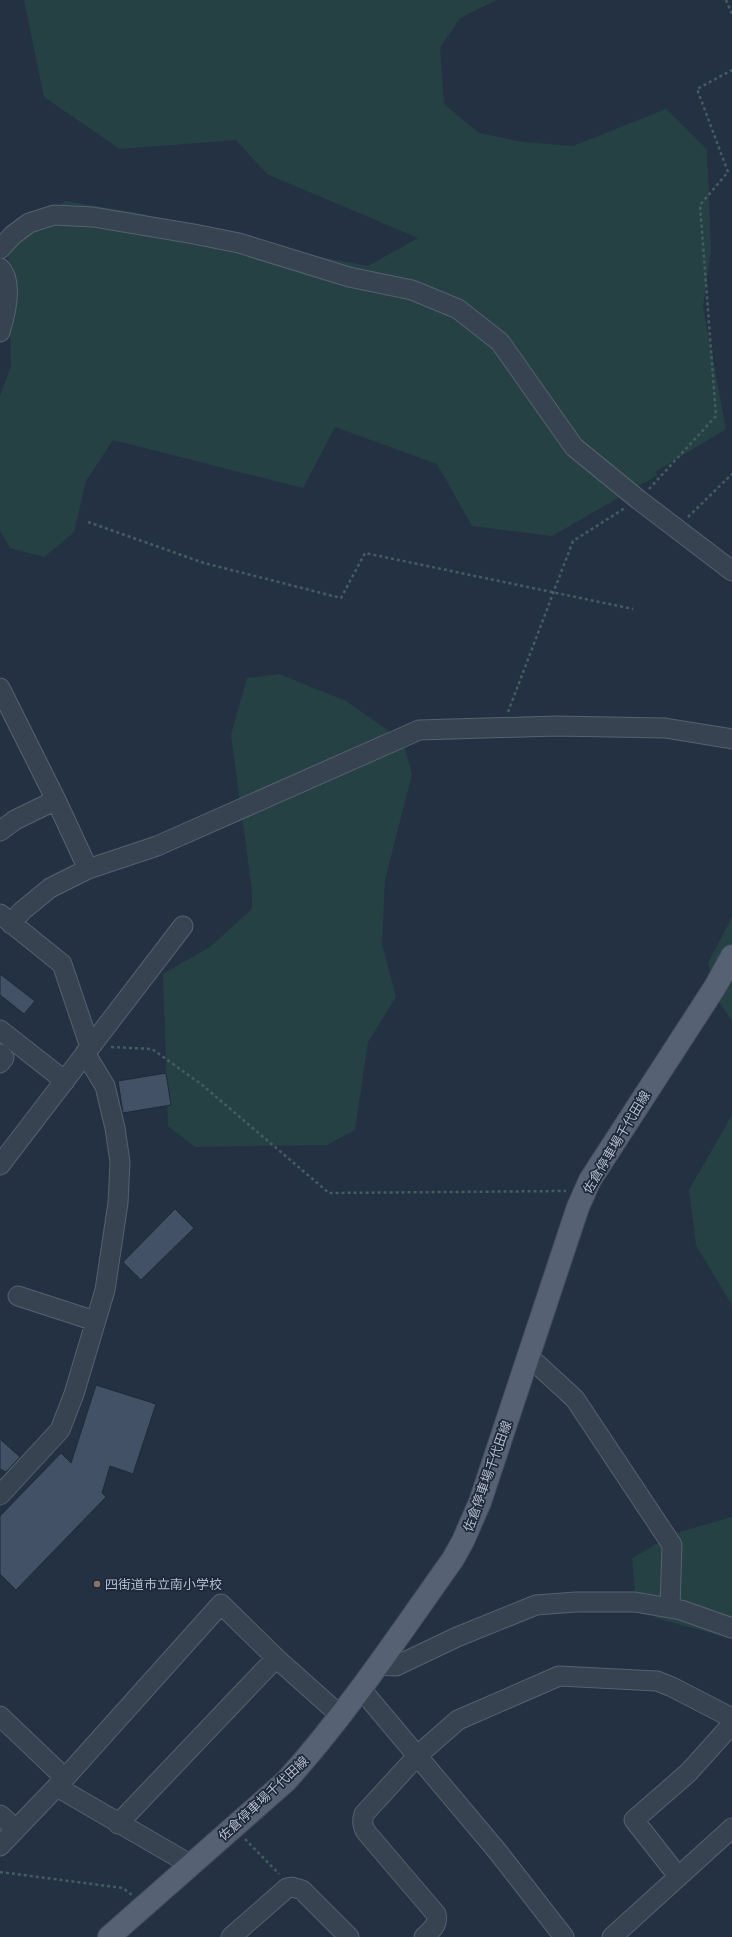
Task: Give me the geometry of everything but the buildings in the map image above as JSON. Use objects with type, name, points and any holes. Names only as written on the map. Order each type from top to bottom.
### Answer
[{"type":"main road","name":"佐倉停車場千代田線","points":[[121,1933],[146,1904],[286,1781],[311,1753],[361,1689],[453,1559],[463,1541],[480,1502],[578,1207],[590,1180],[715,987],[732,956]]},
{"type":"street","points":[[0,249],[29,223],[54,215],[93,217],[239,243],[350,277],[412,290],[458,309],[500,342],[574,447],[639,500],[732,571]]},
{"type":"street","points":[[0,268],[7,280],[5,314],[0,332]]},
{"type":"street","points":[[0,688],[56,800],[88,869]]},
{"type":"street","points":[[0,1496],[60,1430],[74,1394],[95,1321],[106,1290],[118,1203],[120,1162],[115,1128],[105,1086],[88,1050],[62,964],[6,919],[22,911],[50,888],[88,869],[158,846],[420,730],[556,726],[665,728],[732,739]]},
{"type":"street","points":[[0,831],[15,820],[56,800]]},
{"type":"street","points":[[0,1165],[183,926]]},
{"type":"street","points":[[0,1030],[64,1081]]},
{"type":"street","points":[[0,1054],[4,1058],[0,1063]]},
{"type":"street","points":[[18,1296],[95,1321]]},
{"type":"street","points":[[528,1359],[537,1364],[575,1399],[672,1545],[670,1608]]},
{"type":"street","points":[[378,1665],[396,1666],[457,1637],[536,1605],[619,1600],[670,1608],[709,1619],[732,1628]]},
{"type":"street","points":[[0,1846],[61,1783],[221,1604],[276,1658],[340,1716]]},
{"type":"street","points":[[118,1824],[276,1658]]},
{"type":"street","points":[[424,1937],[435,1926],[438,1920],[436,1914],[366,1832],[363,1826],[364,1814],[418,1755],[458,1720],[559,1676],[657,1681],[672,1687],[732,1718]]},
{"type":"street","points":[[361,1689],[498,1852],[564,1937]]},
{"type":"street","points":[[0,1716],[61,1783],[118,1824],[189,1866]]},
{"type":"street","points":[[678,1876],[634,1820],[689,1772],[732,1724]]},
{"type":"street","points":[[0,1816],[16,1829]]},
{"type":"street","points":[[612,1937],[732,1828]]},
{"type":"street","points":[[235,1936],[287,1888],[292,1887],[302,1890],[348,1937]]},
{"type":"path","points":[[726,0],[732,14]]},
{"type":"path","points":[[502,728],[573,540],[639,500],[716,416],[700,205],[728,172],[697,89],[732,70]]},
{"type":"path","points":[[676,529],[732,474]]},
{"type":"path","points":[[88,522],[204,563],[340,598],[365,553],[634,609]]},
{"type":"path","points":[[88,1050],[122,1046],[152,1049],[201,1084],[329,1193],[585,1191]]},
{"type":"path","points":[[234,1827],[292,1887]]},
{"type":"path","points":[[0,1872],[123,1888],[146,1904]]},
{"type":"green space","points":[[24,0],[497,0],[460,18],[440,48],[444,104],[479,133],[523,142],[573,146],[666,109],[707,150],[711,250],[703,307],[726,429],[655,472],[658,475],[552,536],[472,526],[437,464],[335,427],[303,488],[113,440],[86,481],[74,532],[44,557],[10,548],[0,531],[0,396],[11,366],[8,241],[65,201],[139,213],[230,240],[368,266],[418,238],[267,174],[236,140],[120,149],[44,97]]},
{"type":"green space","points":[[279,674],[346,701],[403,741],[412,774],[385,880],[382,944],[396,997],[368,1042],[355,1130],[327,1145],[195,1147],[168,1126],[163,974],[210,947],[252,909],[252,890],[231,735],[247,678]]},
{"type":"green space","points":[[732,917],[732,1021],[715,996],[715,987],[708,963]]},
{"type":"green space","points":[[732,1115],[732,1305],[696,1245],[689,1190]]},
{"type":"green space","points":[[732,1517],[732,1639],[656,1618],[635,1593],[632,1558],[676,1533]]},
{"type":"place","name":"四街道市立南小学校","points":[[97,1584]]}]
